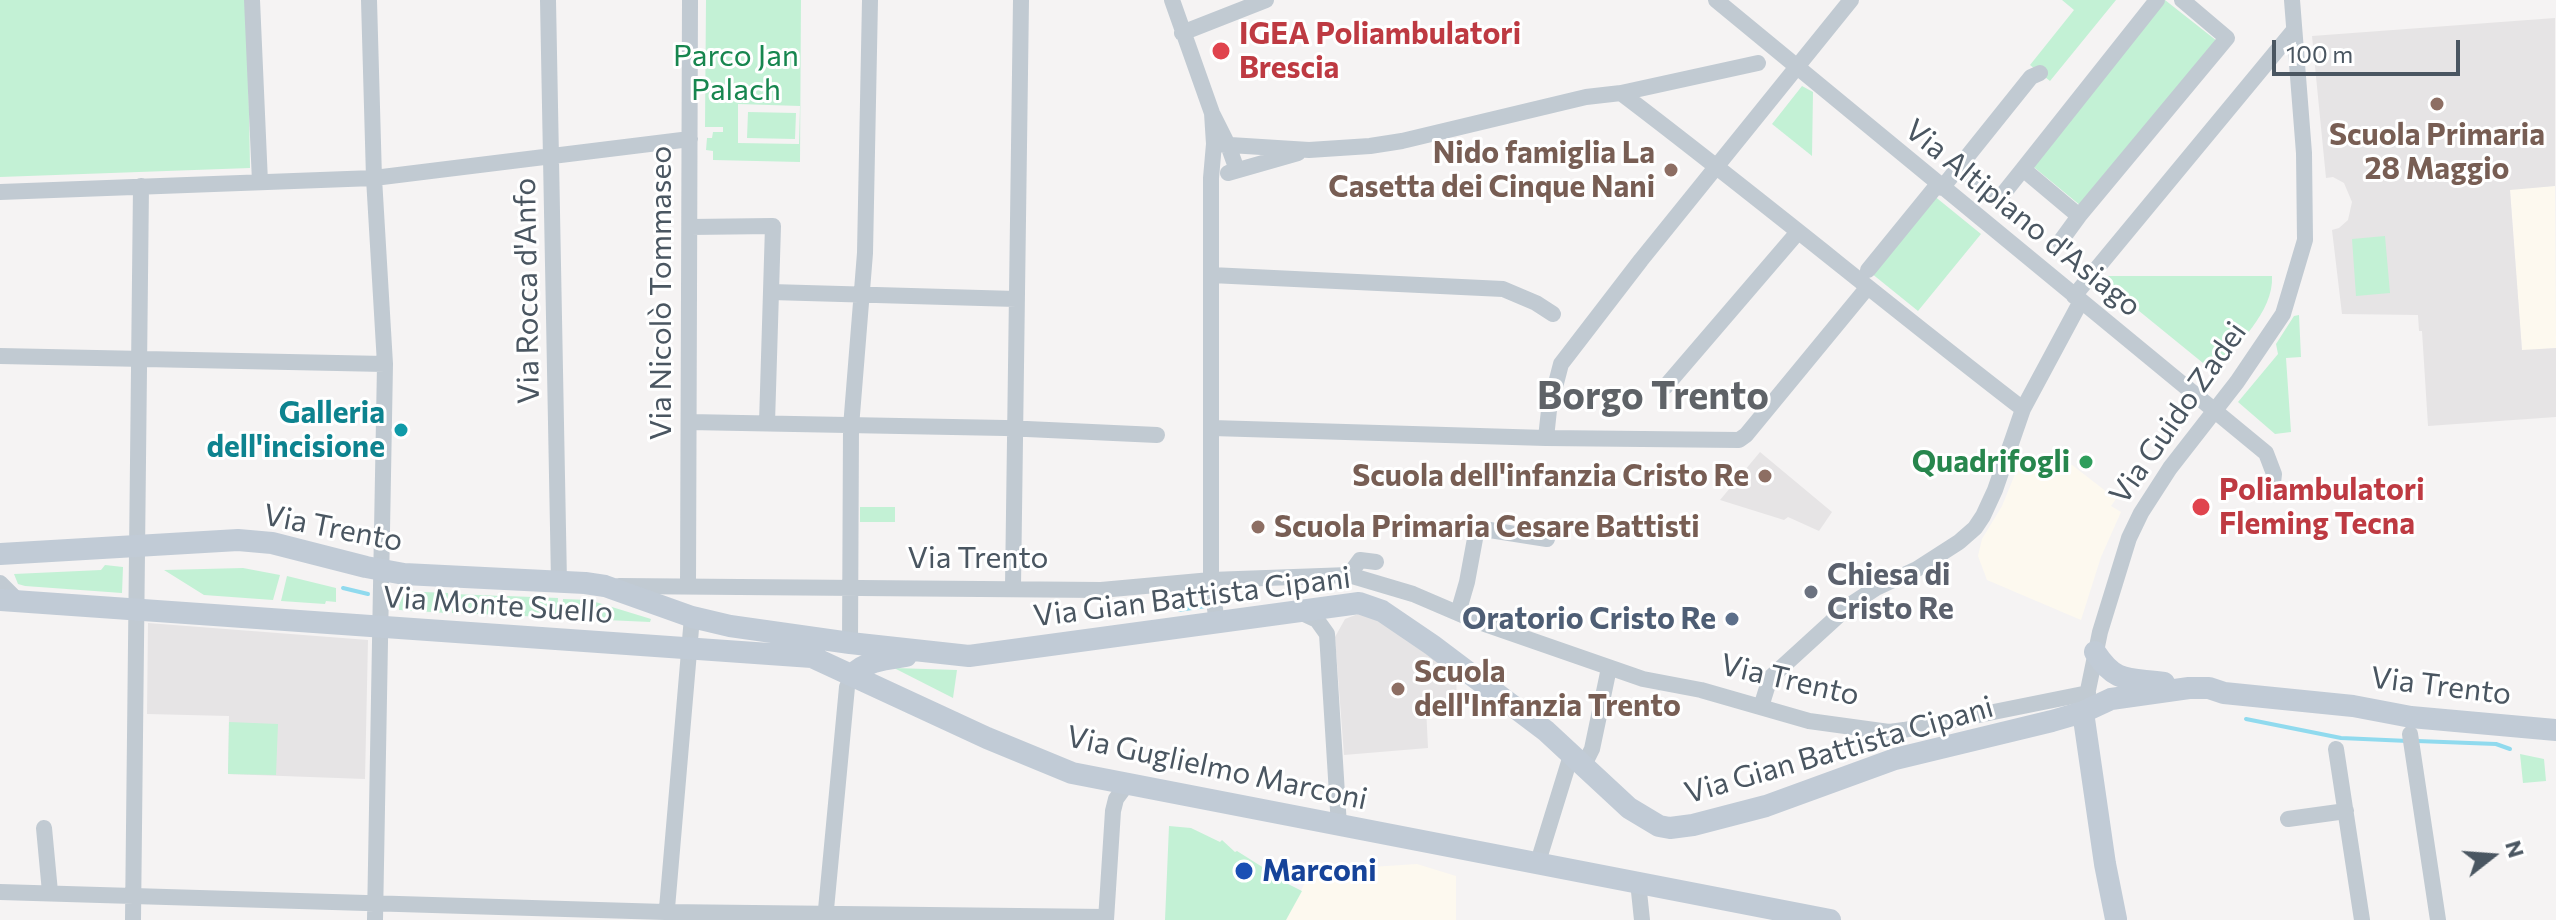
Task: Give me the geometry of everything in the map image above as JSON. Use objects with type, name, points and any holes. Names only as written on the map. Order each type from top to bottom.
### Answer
[{"type":"main road","name":"Via Trento","points":[[0,554],[255,541],[382,570],[605,586],[681,613]]},
{"type":"main road","name":"Via Monte Suello","points":[[9,601],[812,657],[852,675]]},
{"type":"main road","name":"Via Gian Battista Cipani","points":[[840,642],[984,655],[1359,603],[1382,611],[1432,645],[1578,758],[1643,819],[1670,828],[1766,806],[1895,759],[2085,711]]},
{"type":"main road","points":[[681,613],[730,626],[840,642],[847,649],[812,657]]},
{"type":"main road","points":[[852,675],[876,661],[934,652]]},
{"type":"main road","name":"Via Trento","points":[[2095,652],[2114,676],[2189,688]]},
{"type":"main road","name":"Via Guglielmo Marconi","points":[[852,675],[987,738],[1072,773],[1830,920]]},
{"type":"main road","name":"Via Trento","points":[[2085,711],[2111,699],[2209,688],[2224,693],[2343,704],[2411,717],[2556,730]]},
{"type":"main road","name":"Via Trento","points":[[2085,711],[2098,717],[2113,712],[2208,699],[2224,693]]},
{"type":"main road","name":"Via Guido Zadei","points":[[2085,711],[2105,864],[2116,920]]},
{"type":"main road","points":[[2527,726],[2556,715]]},
{"type":"street","points":[[252,0],[260,182]]},
{"type":"street","points":[[369,0],[374,178],[385,364],[375,920]]},
{"type":"street","name":"Via Rocca d'Anfo","points":[[548,0],[559,581]]},
{"type":"street","name":"Via Nicolò Tommaseo","points":[[688,586],[690,0]]},
{"type":"street","points":[[840,642],[852,587],[851,427],[862,294],[870,0]]},
{"type":"street","points":[[1013,587],[1021,0]]},
{"type":"street","points":[[1164,0],[1182,33]]},
{"type":"street","points":[[1172,0],[1221,144],[1237,170]]},
{"type":"street","points":[[1182,33],[1266,0]]},
{"type":"street","name":"Via Altipiano d'Asiago","points":[[1716,0],[2266,453],[2274,474],[2272,491]]},
{"type":"street","points":[[1546,438],[1549,410],[1561,364],[1851,0]]},
{"type":"street","points":[[1959,166],[1995,198],[2003,194],[2157,0]]},
{"type":"street","points":[[2060,242],[2227,38],[2182,0]]},
{"type":"street","name":"Via Guido Zadei","points":[[2085,711],[2095,652],[2129,538],[2141,513],[2185,447],[2237,382],[2283,314],[2305,240],[2305,169],[2292,0]]},
{"type":"street","points":[[1761,707],[1770,678],[1850,605],[1876,588],[1917,569],[1975,528],[1995,490],[2023,409],[2078,299],[2295,33]]},
{"type":"street","points":[[1221,144],[1309,150],[1402,141],[1586,97],[1621,93],[1758,63]]},
{"type":"street","points":[[1868,270],[1959,166],[2031,77],[2040,73]]},
{"type":"street","points":[[1621,93],[1718,166],[1867,288],[2023,409]]},
{"type":"street","points":[[0,192],[374,178],[690,139]]},
{"type":"street","points":[[1217,623],[1211,580],[1211,178],[1221,144]]},
{"type":"street","points":[[1211,178],[1309,150]]},
{"type":"street","points":[[2023,169],[2079,216]]},
{"type":"street","points":[[133,920],[141,186]]},
{"type":"street","points":[[690,227],[773,226],[767,423]]},
{"type":"street","points":[[1665,387],[1798,232]]},
{"type":"street","points":[[1211,275],[1503,289],[1553,314]]},
{"type":"street","points":[[1212,428],[1739,440],[1755,425],[1867,288]]},
{"type":"street","points":[[771,292],[1016,299]]},
{"type":"street","points":[[0,356],[385,364]]},
{"type":"street","points":[[689,422],[1157,435]]},
{"type":"street","points":[[1458,613],[1477,528],[1549,536]]},
{"type":"street","name":"Via Trento","points":[[1349,575],[1360,560],[1376,562]]},
{"type":"street","name":"Via Trento","points":[[605,586],[1129,589],[1211,580],[1349,575],[1413,594],[1609,668],[1809,721],[1889,732],[1928,725],[2085,711]]},
{"type":"street","points":[[0,583],[9,601]]},
{"type":"street","points":[[1300,612],[1317,620],[1327,634],[1339,826]]},
{"type":"street","points":[[665,916],[689,649],[681,613]]},
{"type":"street","points":[[1538,862],[1578,758],[1592,749],[1609,668]]},
{"type":"street","points":[[825,916],[847,687],[852,675]]},
{"type":"street","points":[[1928,725],[1935,748]]},
{"type":"street","points":[[2411,740],[2438,920]]},
{"type":"street","points":[[2336,749],[2362,920]]},
{"type":"street","points":[[0,892],[376,902],[665,916],[1106,919],[1113,811],[1116,799],[1127,784]]},
{"type":"street","points":[[2288,819],[2346,811]]},
{"type":"street","points":[[44,828],[50,892]]},
{"type":"street","points":[[1638,882],[1642,920]]},
{"type":"shaded area","points":[[2555,18],[2555,186],[2510,190],[2522,350],[2556,348],[2556,417],[2428,426],[2422,331],[2419,331],[2418,315],[2342,314],[2332,230],[2348,220],[2352,202],[2344,183],[2333,177],[2326,178],[2312,36]]},
{"type":"shaded area","points":[[2555,186],[2556,348],[2522,351],[2510,189]]},
{"type":"shaded area","name":"Scuola dell'infanzia Cristo Re","points":[[1760,452],[1832,512],[1819,531],[1788,517],[1784,520],[1720,500]]},
{"type":"shaded area","points":[[2020,462],[2072,465],[2116,499],[2111,506],[2121,512],[2101,557],[2081,620],[1987,580],[1978,556],[1982,539],[2002,506]]},
{"type":"shaded area","name":"Scuola dell'Infanzia Trento","points":[[1358,614],[1370,615],[1456,673],[1457,705],[1426,707],[1428,748],[1344,755],[1335,637],[1345,619]]},
{"type":"shaded area","points":[[148,623],[368,640],[365,779],[228,774],[229,716],[147,714]]},
{"type":"shaded area","points":[[1417,864],[1456,876],[1456,920],[1286,920],[1311,871]]},
{"type":"green space","points":[[0,0],[247,0],[250,168],[0,177]]},
{"type":"green space","name":"Parco Jan Palach","points":[[706,0],[801,0],[800,162],[713,160],[713,151],[706,150],[707,138],[712,138],[713,132],[723,132],[723,127],[705,127]],"holes":[[[738,104],[800,106],[799,144],[738,143]]]},
{"type":"green space","points":[[2062,0],[2116,0],[2050,81],[2030,65],[2074,10]]},
{"type":"green space","points":[[2165,0],[2217,41],[2081,206],[2030,164]]},
{"type":"green space","points":[[1802,86],[1813,92],[1812,156],[1772,124]]},
{"type":"green space","name":"Parco Jan Palach","points":[[748,112],[796,113],[795,139],[747,138]]},
{"type":"green space","points":[[1933,195],[1981,234],[1918,311],[1871,273]]},
{"type":"green space","points":[[2385,236],[2390,293],[2356,296],[2352,239]]},
{"type":"green space","points":[[2104,276],[2272,276],[2267,303],[2260,315],[2243,340],[2214,372],[2101,280]]},
{"type":"green space","points":[[2299,315],[2301,357],[2286,358],[2291,432],[2275,434],[2238,402],[2278,354],[2276,344],[2294,316]]},
{"type":"green space","points":[[860,507],[895,507],[895,522],[860,522]]},
{"type":"green space","points":[[105,565],[123,567],[122,593],[25,586],[18,584],[14,574],[101,570]]},
{"type":"green space","points":[[243,568],[280,575],[273,600],[204,595],[164,570]]},
{"type":"green space","points":[[287,576],[336,588],[336,602],[281,601]]},
{"type":"green space","points":[[400,591],[448,593],[447,613],[399,610]]},
{"type":"green space","points":[[453,594],[502,596],[501,615],[452,613]]},
{"type":"green space","points":[[507,596],[558,598],[557,618],[507,615]]},
{"type":"green space","points":[[563,599],[589,600],[651,619],[650,622],[562,618]]},
{"type":"green space","points":[[894,668],[957,670],[953,698]]},
{"type":"green space","points":[[229,722],[278,724],[276,775],[228,774]]},
{"type":"green space","points":[[2520,754],[2544,759],[2546,781],[2523,783]]},
{"type":"green space","points":[[1169,826],[1191,828],[1220,842],[1222,840],[1235,852],[1302,891],[1286,920],[1165,920]]},
{"type":"waterway","points":[[343,588],[368,594]]},
{"type":"waterway","points":[[1178,610],[1206,606]]},
{"type":"waterway","points":[[2246,719],[2341,738],[2408,741]]},
{"type":"waterway","points":[[2417,741],[2496,744],[2510,749]]},
{"type":"place","name":"IGEA Poliambulatori Brescia","points":[[1221,51]]},
{"type":"place","name":"Scuola Primaria 28 Maggio","points":[[2437,104]]},
{"type":"place","name":"Nido famiglia La Casetta dei Cinque Nani","points":[[1671,170]]},
{"type":"place","name":"Galleria dell'incisione","points":[[401,430]]},
{"type":"place","name":"Quadrifogli","points":[[2086,462]]},
{"type":"place","name":"Scuola dell'infanzia Cristo Re","points":[[1765,476]]},
{"type":"place","name":"Poliambulatori Fleming Tecna","points":[[2201,507]]},
{"type":"place","name":"Scuola Primaria Cesare Battisti","points":[[1258,527]]},
{"type":"place","name":"Chiesa di Cristo Re","points":[[1811,592]]},
{"type":"place","name":"Oratorio Cristo Re","points":[[1732,619]]},
{"type":"place","name":"Scuola dell'Infanzia Trento","points":[[1398,689]]},
{"type":"place","name":"Marconi","points":[[1244,871]]},
{"type":"district","name":"Borgo Trento","points":[[1653,396]]}]
